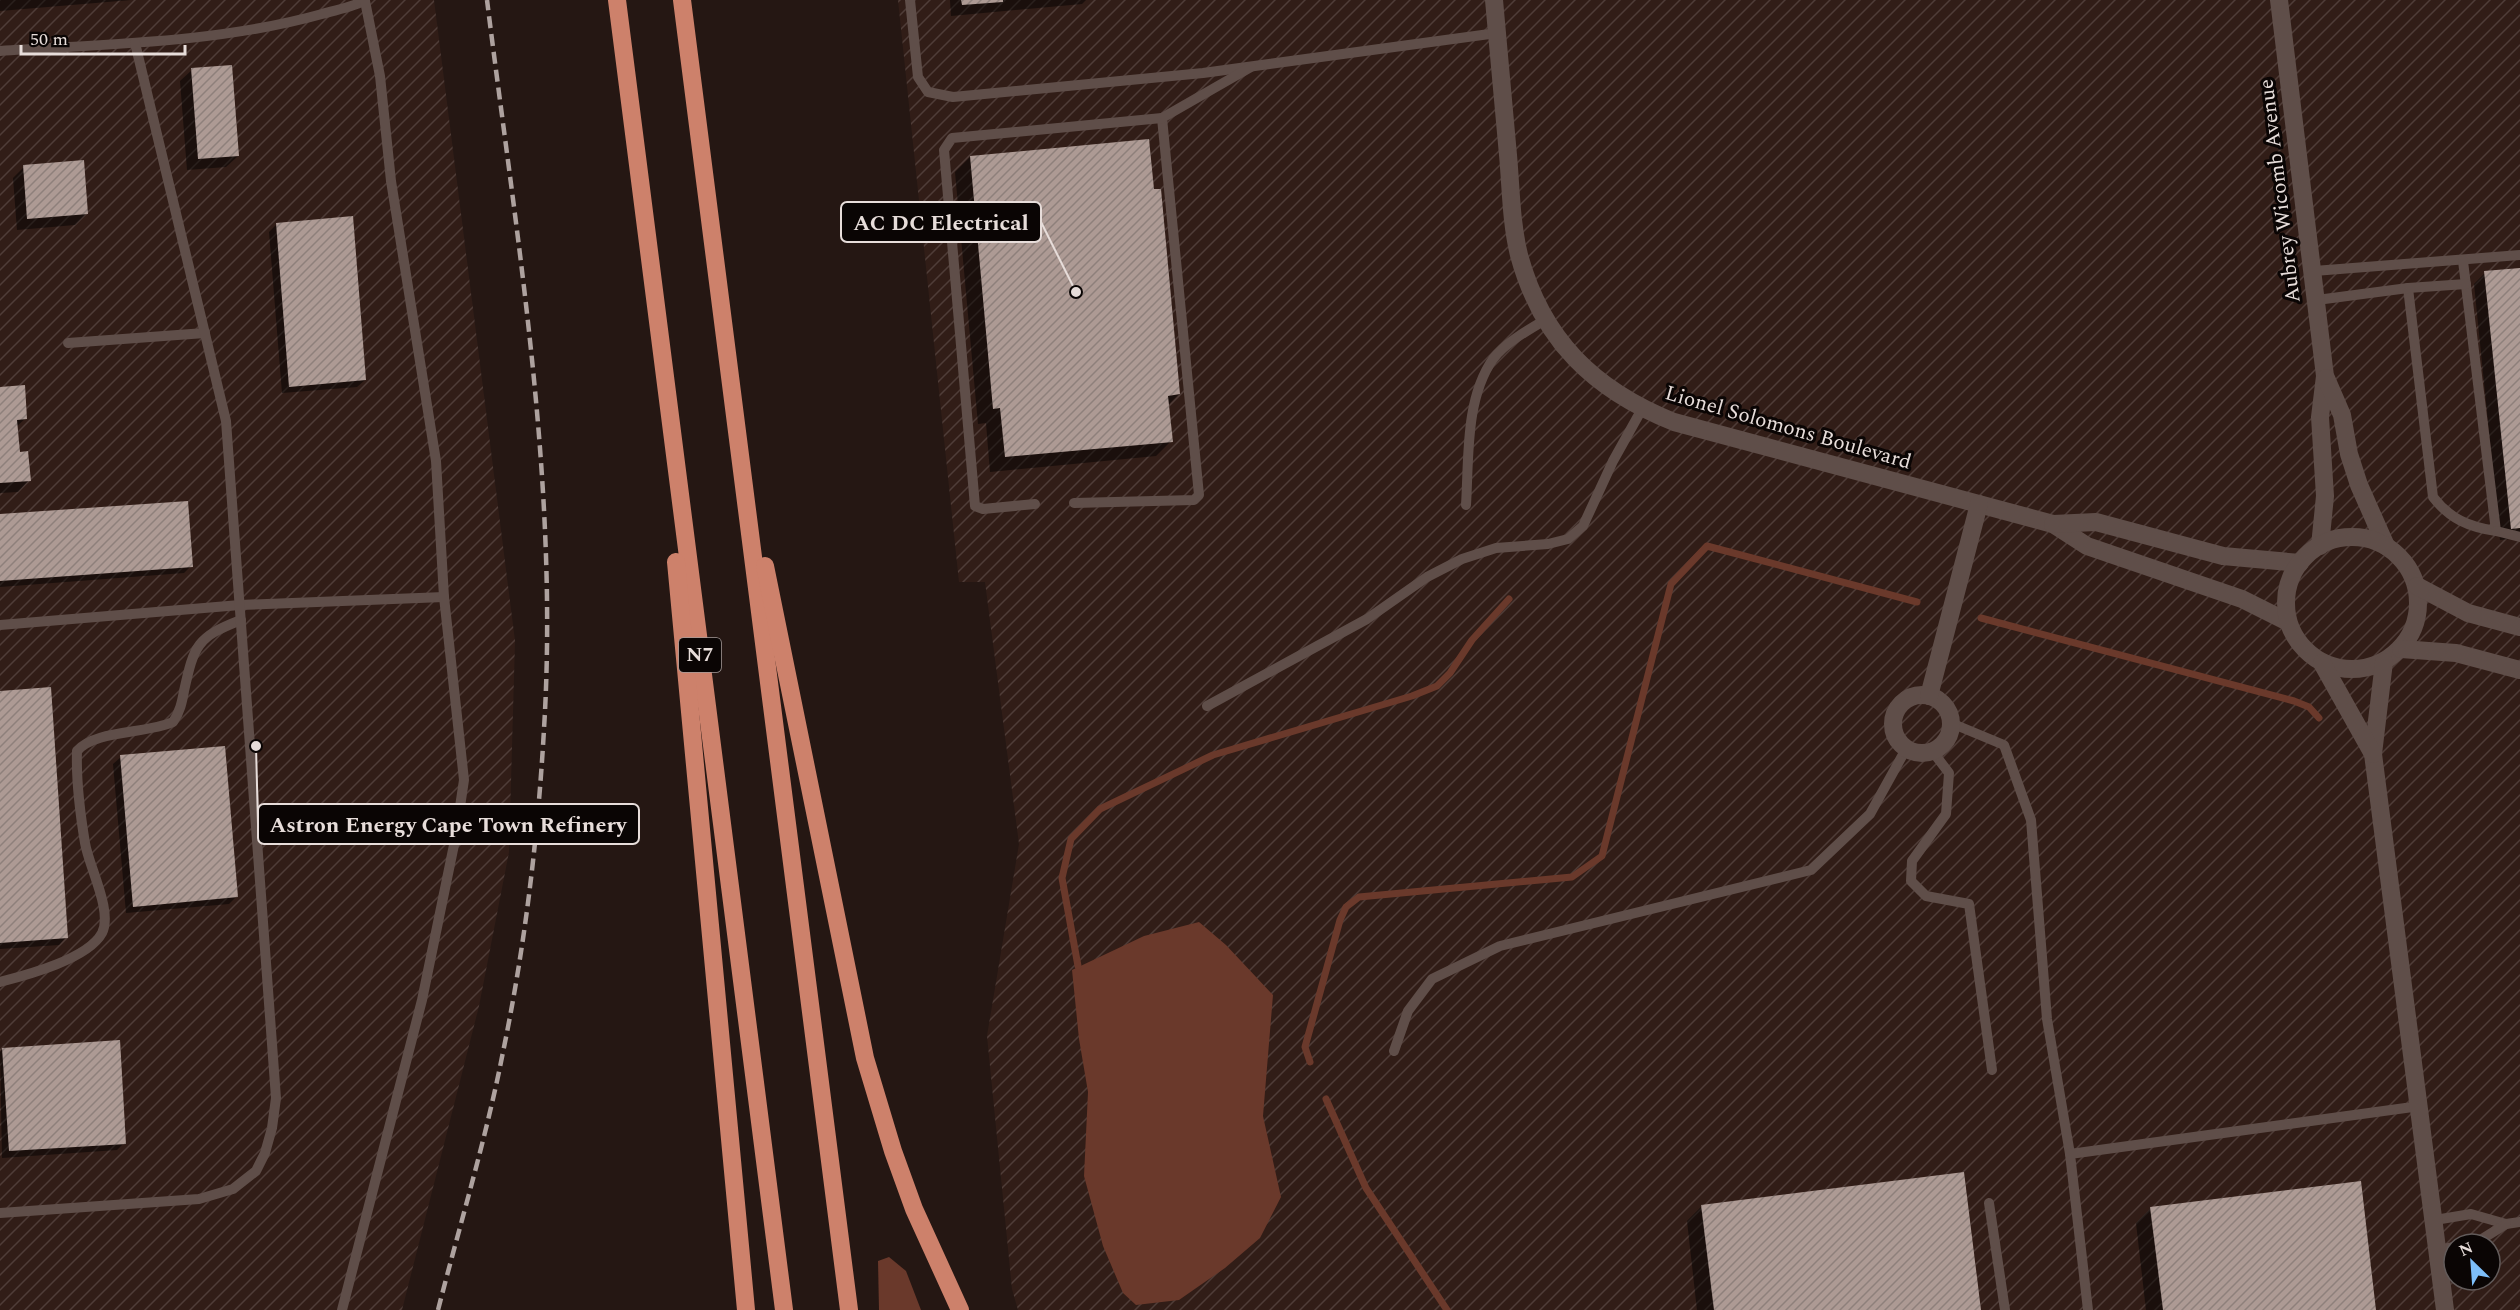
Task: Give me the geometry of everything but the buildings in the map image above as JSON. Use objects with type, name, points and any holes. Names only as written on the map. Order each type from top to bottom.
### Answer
[{"type":"highway","name":"N7","points":[[616,0],[784,1310]]},
{"type":"highway","points":[[682,0],[849,1310]]},
{"type":"highway","points":[[639,177],[746,1310]]},
{"type":"highway","points":[[741,459],[780,632],[865,1058],[884,1123],[914,1209],[960,1310]]},
{"type":"street","name":"Lionel Solomons Boulevard","points":[[1494,0],[1519,254],[1530,288],[1545,320],[1576,361],[1597,380],[1642,409],[1674,422],[2052,524],[2087,546],[2242,599],[2288,622]]},
{"type":"street","name":"Aubrey Wicomb Avenue","points":[[2280,0],[2325,376],[2320,417],[2325,496],[2319,546]]},
{"type":"street","name":"Aubrey Wicomb Avenue","points":[[2325,376],[2342,415],[2349,454],[2359,485],[2386,546]]},
{"type":"street","points":[[1929,696],[1979,504]]},
{"type":"street","name":"Lionel Solomons Boulevard","points":[[2052,524],[2096,522],[2223,556],[2250,561],[2300,563]]},
{"type":"street","points":[[2348,537],[2371,539],[2386,546],[2407,566],[2416,586],[2418,609],[2412,631],[2401,649],[2384,662],[2364,669],[2343,669],[2322,663],[2305,651],[2293,634],[2288,622],[2286,593],[2293,573],[2300,563],[2319,546],[2348,537]]},
{"type":"street","points":[[2416,586],[2468,613],[2520,627]]},
{"type":"street","points":[[2401,649],[2456,653],[2520,670]]},
{"type":"street","points":[[2384,662],[2373,754],[2434,1220],[2442,1239]]},
{"type":"street","points":[[2322,663],[2373,754]]},
{"type":"street","points":[[1929,696],[1945,706],[1951,723],[1947,740],[1933,752],[1923,754],[1906,749],[1899,743],[1892,726],[1897,709],[1911,697],[1929,696]]},
{"type":"street","points":[[2445,1292],[2445,1310]]},
{"type":"lane","points":[[910,0],[918,77],[928,92],[953,97],[1203,73],[1497,33]]},
{"type":"lane","points":[[0,51],[135,43],[244,31],[314,16],[365,1],[380,76],[391,181],[436,461],[444,597],[464,780],[423,1000],[342,1310]]},
{"type":"lane","points":[[0,1213],[199,1198],[233,1190],[256,1171],[265,1153],[272,1128],[276,1098],[226,422],[135,43]]},
{"type":"lane","points":[[1035,504],[983,509],[975,506],[944,150],[952,138],[1162,118],[1251,67]]},
{"type":"lane","points":[[1074,503],[1194,500],[1199,495],[1162,118]]},
{"type":"lane","points":[[2314,271],[2520,255]]},
{"type":"lane","points":[[2463,261],[2496,531]]},
{"type":"lane","points":[[2317,300],[2408,288],[2466,284]]},
{"type":"lane","points":[[2408,288],[2433,497],[2444,511],[2459,521],[2475,528],[2520,537]]},
{"type":"lane","points":[[1466,505],[1470,435],[1477,397],[1486,372],[1494,358],[1506,347],[1545,320]]},
{"type":"lane","points":[[68,343],[205,333]]},
{"type":"lane","points":[[1207,706],[1367,619],[1427,577],[1462,559],[1496,548],[1548,544],[1568,539],[1576,534],[1583,525],[1613,461],[1642,409]]},
{"type":"lane","points":[[0,625],[240,605],[444,597]]},
{"type":"lane","points":[[0,982],[68,960],[94,943],[102,932],[105,921],[103,909],[85,846],[77,751],[92,740],[150,730],[173,722],[182,702],[194,654],[202,640],[215,631],[241,620]]},
{"type":"lane","points":[[1951,723],[2004,745],[2031,820],[2046,1019],[2070,1154],[2088,1310]]},
{"type":"lane","points":[[1394,1051],[1408,1011],[1432,979],[1500,946],[1811,870],[1870,814],[1906,749]]},
{"type":"lane","points":[[1933,752],[1949,773],[1946,814],[1912,861],[1911,881],[1926,896],[1969,904],[1992,1070]]},
{"type":"lane","points":[[2070,1154],[2420,1106]]},
{"type":"lane","points":[[1989,1203],[2005,1310]]},
{"type":"lane","points":[[2434,1220],[2471,1214],[2506,1224]]},
{"type":"lane","points":[[2493,1232],[2506,1224],[2520,1222]]},
{"type":"shaded area","points":[[0,0],[434,0],[515,641],[509,852],[479,1006],[402,1310],[0,1310]]},
{"type":"shaded area","points":[[898,0],[2520,0],[2520,1310],[1018,1310],[1012,1289],[987,1036],[1019,844],[985,582],[959,582]]},
{"type":"shaded area","points":[[1199,922],[1226,945],[1273,995],[1263,1116],[1281,1197],[1260,1238],[1225,1268],[1179,1300],[1136,1305],[1123,1293],[1103,1246],[1084,1176],[1088,1092],[1079,1039],[1072,970],[1144,936]]},
{"type":"shaded area","points":[[889,1257],[906,1271],[921,1310],[879,1310],[878,1261]]},
{"type":"waterway","points":[[1310,1062],[1305,1047],[1340,920],[1346,907],[1359,897],[1572,877],[1602,856],[1671,584],[1707,546],[1917,602]]},
{"type":"waterway","points":[[1078,966],[1062,878],[1071,839],[1100,809],[1213,755],[1412,696],[1437,686],[1450,673],[1472,640],[1509,599]]},
{"type":"waterway","points":[[1981,618],[2294,701],[2309,707],[2319,718]]},
{"type":"waterway","points":[[1326,1099],[1366,1188],[1447,1310]]},
{"type":"railway","points":[[438,1310],[489,1117],[511,1012],[529,891],[544,729],[547,638],[546,546],[540,455],[522,272],[487,0]]},
{"type":"place","name":"AC DC Electrical","points":[[1076,292]]},
{"type":"place","name":"Astron Energy Cape Town Refinery","points":[[256,746]]}]
